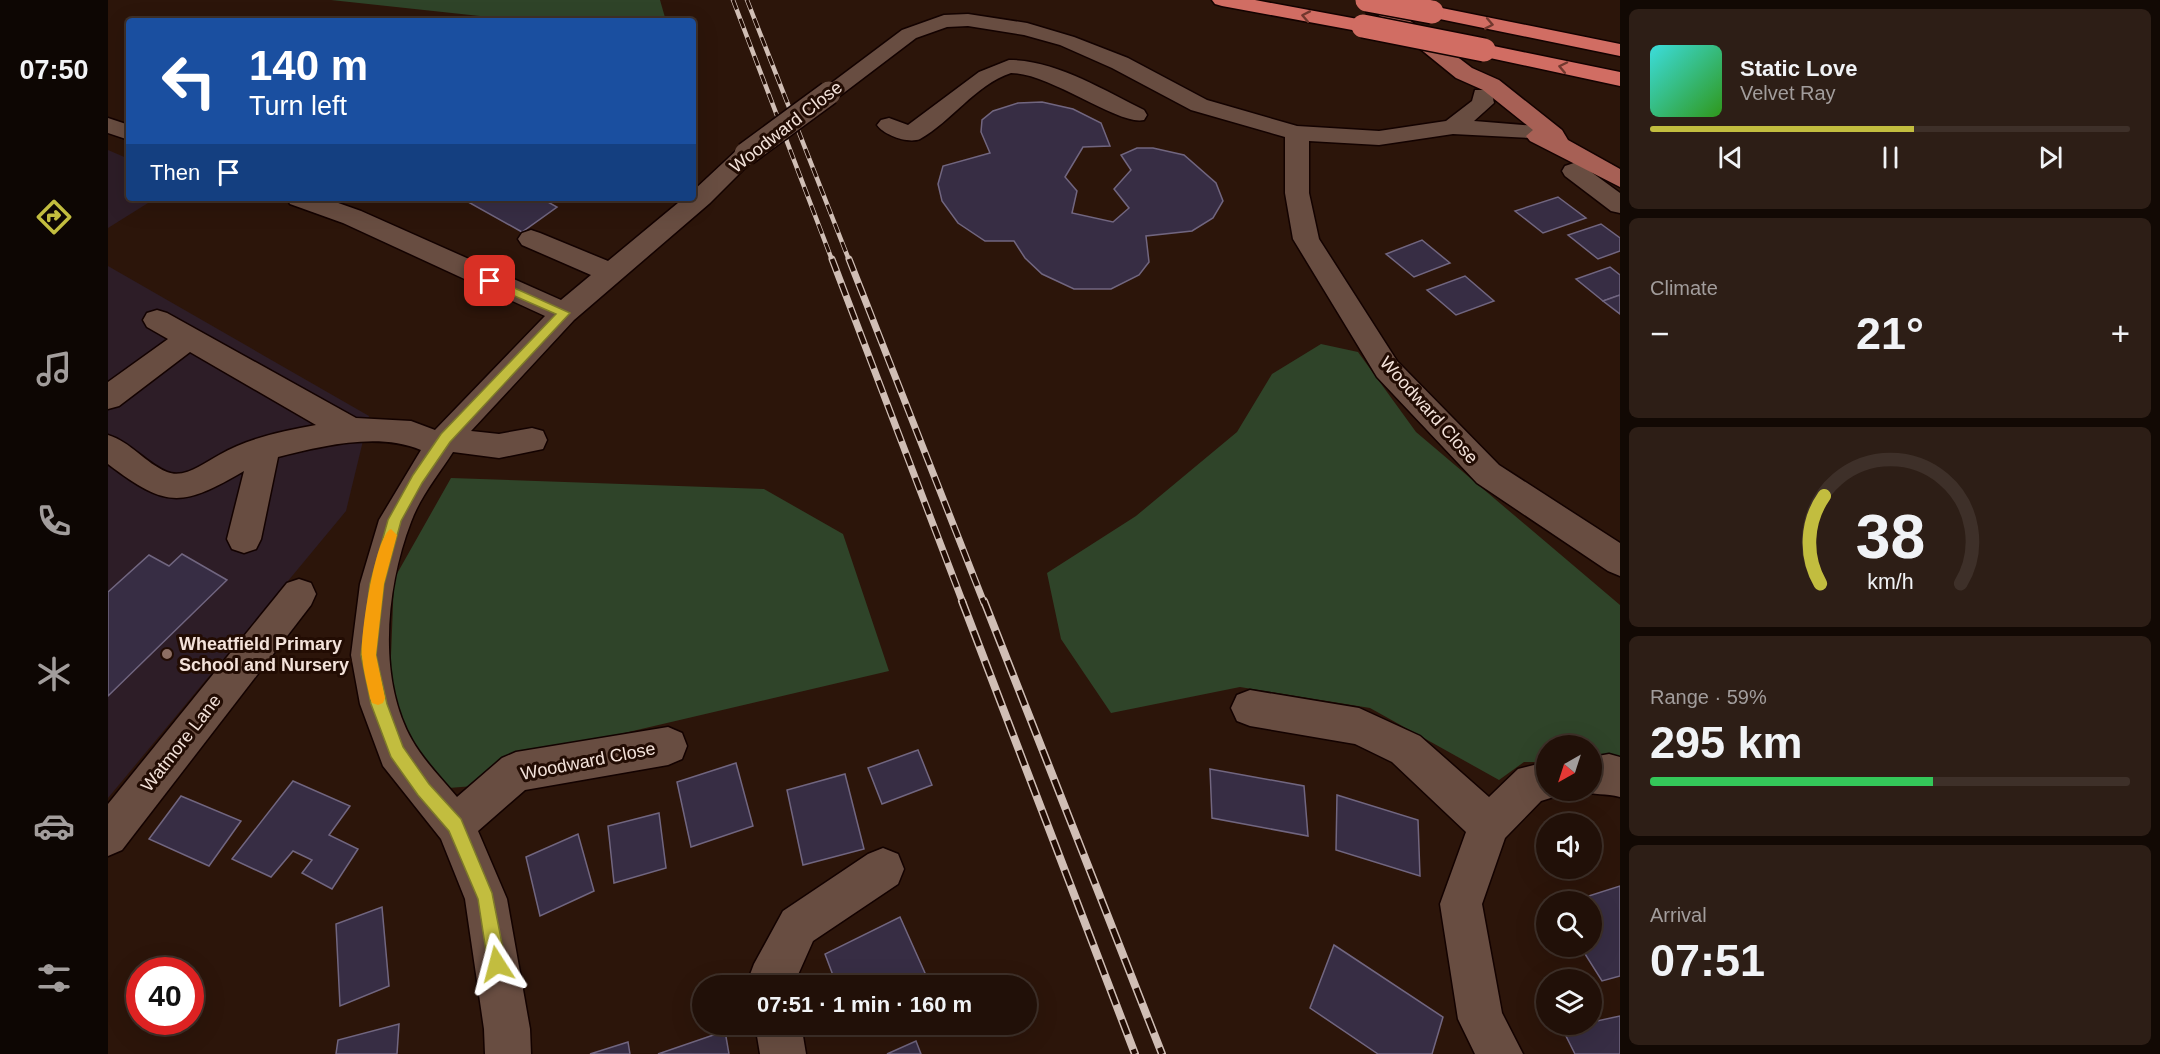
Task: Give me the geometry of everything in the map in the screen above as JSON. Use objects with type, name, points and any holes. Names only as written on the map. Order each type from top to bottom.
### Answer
[{"type":"highway","points":[[1222,0],[1484,50],[1620,79]]},
{"type":"highway","points":[[1368,0],[1620,50]]},
{"type":"main road","points":[[1368,0],[1464,73],[1491,85],[1554,135],[1558,144]]},
{"type":"main road","points":[[1464,73],[1469,82],[1483,95],[1529,131],[1558,144],[1620,179]]},
{"type":"street","name":"Woodward Close","points":[[508,1054],[507,1029],[486,899],[455,825],[424,789],[397,752],[379,704],[369,655],[377,584],[395,520],[443,441],[564,313],[701,197],[746,154],[909,34],[932,25],[957,20],[991,22],[1048,34],[1088,48],[1199,105],[1248,121],[1297,133],[1379,138],[1453,127],[1529,131]]},
{"type":"street","points":[[889,125],[911,134],[993,72],[1009,66],[1029,68],[1136,115]]},
{"type":"street","points":[[1108,102],[1142,75]]},
{"type":"street","points":[[1453,127],[1483,103],[1483,95]]},
{"type":"street","points":[[108,125],[126,132]]},
{"type":"street","name":"Woodward Close","points":[[1297,133],[1297,193],[1306,239],[1387,369],[1488,474],[1620,561]]},
{"type":"street","points":[[1574,171],[1620,205]]},
{"type":"street","points":[[307,201],[352,217],[564,313]]},
{"type":"street","points":[[531,239],[611,273]]},
{"type":"street","points":[[157,321],[351,430]]},
{"type":"street","points":[[108,398],[189,338]]},
{"type":"street","points":[[108,447],[165,485],[187,485],[211,477],[239,459],[265,448],[351,430],[411,433],[478,446],[510,447],[532,440]]},
{"type":"street","points":[[244,539],[265,448]]},
{"type":"street","name":"Watmore Lane","points":[[108,836],[299,594]]},
{"type":"street","points":[[1250,708],[1359,726],[1406,749],[1488,825]]},
{"type":"street","name":"Woodward Close","points":[[455,825],[516,772],[668,746]]},
{"type":"street","points":[[1602,775],[1620,777]]},
{"type":"street","points":[[1500,1054],[1481,1019],[1461,904],[1488,825],[1532,783],[1536,782]]},
{"type":"street","points":[[773,975],[798,926],[883,869]]},
{"type":"street","points":[[780,1035],[783,1054]]},
{"type":"shaded area","points":[[108,150],[126,158],[126,201],[151,201],[108,228]]},
{"type":"shaded area","name":"Wheatfield Primary School and Nursery","points":[[108,266],[369,416],[346,511],[108,798]]},
{"type":"green space","points":[[331,0],[660,0],[665,18],[498,18]]},
{"type":"green space","points":[[1321,344],[1358,352],[1416,432],[1620,605],[1620,762],[1602,762],[1602,735],[1536,735],[1536,762],[1524,762],[1499,780],[1370,708],[1240,687],[1111,713],[1061,639],[1047,573],[1136,516],[1237,432],[1272,374]]},
{"type":"green space","points":[[451,478],[764,489],[843,534],[889,671],[509,760],[474,786],[436,789],[415,762],[390,681],[394,579]]},
{"type":"building","points":[[1042,102],[1073,109],[1101,123],[1110,146],[1083,147],[1065,177],[1077,191],[1072,213],[1113,222],[1129,208],[1114,189],[1131,170],[1121,155],[1137,148],[1153,148],[1184,155],[1216,183],[1223,201],[1213,218],[1192,231],[1146,236],[1149,262],[1139,275],[1111,289],[1074,289],[1042,274],[1025,258],[1014,241],[985,241],[958,223],[942,201],[938,184],[943,166],[990,153],[981,132],[982,120],[993,111],[1018,103]]},
{"type":"building","points":[[1558,197],[1586,218],[1543,233],[1515,211]]},
{"type":"building","points":[[466,201],[546,201],[557,207],[522,232]]},
{"type":"building","points":[[1601,224],[1620,238],[1620,251],[1598,259],[1568,235]]},
{"type":"building","points":[[1422,240],[1450,263],[1414,277],[1386,254]]},
{"type":"building","points":[[1610,267],[1620,275],[1620,295],[1603,301],[1576,279]]},
{"type":"building","points":[[1465,276],[1494,301],[1456,315],[1427,290]]},
{"type":"building","points":[[1620,295],[1620,314],[1603,301]]},
{"type":"building","points":[[182,554],[227,580],[108,696],[108,592],[149,555],[169,566]]},
{"type":"building","points":[[918,750],[932,785],[882,804],[868,768]]},
{"type":"building","points":[[736,763],[753,826],[691,847],[677,782]]},
{"type":"building","points":[[1210,769],[1304,786],[1308,836],[1212,818]]},
{"type":"building","points":[[845,774],[864,849],[803,865],[787,790]]},
{"type":"building","points":[[293,781],[350,806],[329,835],[358,849],[332,889],[302,873],[312,860],[293,851],[271,877],[232,859]]},
{"type":"building","points":[[1337,795],[1418,820],[1420,876],[1336,850]]},
{"type":"building","points":[[181,796],[241,821],[209,866],[149,839]]},
{"type":"building","points":[[659,813],[666,868],[614,883],[608,826]]},
{"type":"building","points":[[578,834],[594,891],[540,916],[526,857]]},
{"type":"building","points":[[1620,886],[1620,976],[1602,981],[1602,969],[1594,969],[1587,957],[1602,957],[1602,892]]},
{"type":"building","points":[[382,907],[389,986],[340,1006],[336,924]]},
{"type":"building","points":[[900,917],[926,975],[833,975],[825,954]]},
{"type":"building","points":[[1334,945],[1443,1017],[1432,1054],[1378,1054],[1310,1008]]},
{"type":"building","points":[[1620,1016],[1620,1054],[1575,1054],[1566,1035],[1602,1035],[1602,1020]]},
{"type":"building","points":[[399,1024],[397,1054],[336,1054],[338,1040]]},
{"type":"building","points":[[713,1035],[726,1035],[729,1054],[658,1054]]},
{"type":"building","points":[[916,1041],[921,1054],[887,1054]]},
{"type":"building","points":[[628,1042],[630,1054],[590,1054]]},
{"type":"railway","points":[[733,0],[832,260]]},
{"type":"railway","points":[[747,0],[849,260]]},
{"type":"railway","points":[[832,259],[963,603]]},
{"type":"railway","points":[[849,259],[984,603]]},
{"type":"railway","points":[[962,601],[1135,1054]]},
{"type":"railway","points":[[984,601],[1162,1054]]},
{"type":"slow traffic","points":[[378,698],[369,655],[377,584],[391,535]]},
{"type":"place","name":"Wheatfield Primary School and Nursery","points":[[167,654]]},
{"type":"route","points":[[490,281],[564,313],[446,438],[418,479],[395,520],[377,584],[369,655],[379,704],[397,752],[424,789],[455,825],[486,899],[497,964]]}]
